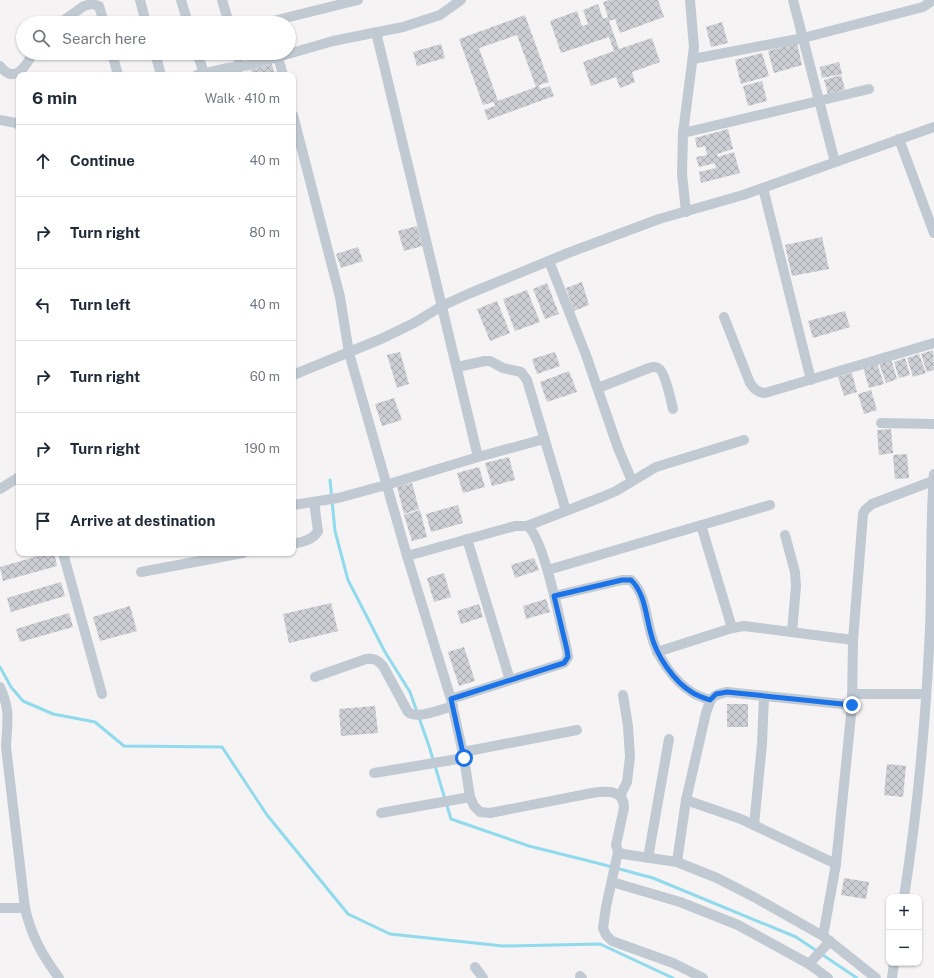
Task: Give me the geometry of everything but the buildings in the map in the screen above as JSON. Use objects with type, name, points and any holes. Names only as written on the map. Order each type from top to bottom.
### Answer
[{"type":"street","points":[[140,0],[144,16]]},
{"type":"street","points":[[181,0],[186,16]]},
{"type":"street","points":[[222,0],[227,16]]},
{"type":"street","points":[[293,16],[358,0]]},
{"type":"street","points":[[296,52],[333,41],[403,27],[440,15],[461,0]]},
{"type":"street","points":[[686,212],[682,174],[683,133],[689,76],[693,59],[693,34],[690,0]]},
{"type":"street","points":[[793,0],[835,162]]},
{"type":"street","points":[[693,59],[803,38],[923,7],[933,0]]},
{"type":"street","points":[[70,16],[84,6],[92,4],[98,6],[102,16]]},
{"type":"street","points":[[376,32],[478,457]]},
{"type":"street","points":[[19,72],[24,69],[29,60]]},
{"type":"street","points":[[114,60],[117,72]]},
{"type":"street","points":[[157,60],[160,72]]},
{"type":"street","points":[[198,60],[200,72]]},
{"type":"street","points":[[239,60],[240,66]]},
{"type":"street","points":[[209,72],[265,60]]},
{"type":"street","points":[[279,60],[282,72]]},
{"type":"street","points":[[0,66],[6,72],[16,74]]},
{"type":"street","points":[[683,133],[869,89]]},
{"type":"street","points":[[0,120],[16,123]]},
{"type":"street","points":[[296,126],[340,297],[349,353],[386,485],[452,702],[470,797],[474,806],[480,812],[490,813],[607,791],[616,793],[620,796],[624,802],[624,808],[616,845],[618,852],[606,907],[604,928],[606,935],[612,941],[673,963],[703,978]]},
{"type":"street","points":[[296,374],[349,353],[407,326],[442,306],[468,294],[549,261],[640,226],[713,205],[934,127]]},
{"type":"street","points":[[899,140],[934,233]]},
{"type":"street","points":[[763,188],[811,380]]},
{"type":"street","points":[[549,261],[598,388],[618,448],[632,481]]},
{"type":"street","points":[[724,317],[750,383],[753,389],[759,392],[771,392],[934,342]]},
{"type":"street","points":[[457,367],[490,361],[503,368],[518,370],[524,373],[566,511]]},
{"type":"street","points":[[598,388],[649,368],[660,368],[673,409]]},
{"type":"street","points":[[881,423],[934,424]]},
{"type":"street","points":[[296,505],[338,498],[544,439]]},
{"type":"street","points":[[407,556],[516,526],[527,526],[602,497],[656,467],[744,440]]},
{"type":"street","points":[[812,960],[826,941],[836,864],[852,705],[853,640],[862,520],[865,510],[872,504],[934,477],[930,628],[926,694],[929,726],[904,894]]},
{"type":"street","points":[[0,489],[16,479]]},
{"type":"street","points":[[296,543],[308,540],[318,531],[319,501]]},
{"type":"street","points":[[548,570],[770,505]]},
{"type":"street","points":[[315,677],[372,658],[383,666],[408,712],[415,716],[427,714],[452,702],[510,680],[554,668],[564,663],[568,657],[548,570],[534,533],[527,526]]},
{"type":"street","points":[[701,526],[732,628]]},
{"type":"street","points":[[785,535],[795,572],[796,586],[792,632]]},
{"type":"street","points":[[467,539],[510,680]]},
{"type":"street","points":[[64,556],[102,694]]},
{"type":"street","points":[[141,572],[227,556]]},
{"type":"street","points":[[554,596],[622,580],[631,580],[636,585],[640,593],[657,652],[665,666],[692,692],[710,700]]},
{"type":"street","points":[[657,652],[732,628],[744,626],[853,640]]},
{"type":"street","points":[[0,687],[6,702],[8,713],[8,724],[3,747],[25,908],[29,926],[37,944],[59,978]]},
{"type":"street","points":[[677,862],[686,800],[710,700],[716,694],[727,692],[852,705]]},
{"type":"street","points":[[852,694],[926,694]]},
{"type":"street","points":[[620,796],[627,782],[630,757],[628,726],[623,695]]},
{"type":"street","points":[[754,825],[762,744],[764,696]]},
{"type":"street","points":[[374,773],[443,762],[463,755],[577,730]]},
{"type":"street","points":[[648,858],[669,739]]},
{"type":"street","points":[[381,813],[470,797]]},
{"type":"street","points":[[686,800],[741,819],[836,864]]},
{"type":"street","points":[[618,852],[677,862],[717,878],[748,894],[826,941],[876,978]]},
{"type":"street","points":[[612,879],[680,902],[738,925],[812,960],[828,978]]},
{"type":"street","points":[[0,908],[25,908]]},
{"type":"street","points":[[892,978],[894,966]]},
{"type":"street","points":[[475,967],[483,978]]},
{"type":"waterway","points":[[330,480],[335,531],[348,580],[385,652],[410,692],[429,746],[451,819],[529,846],[653,878],[796,937],[857,978]]},
{"type":"waterway","points":[[0,667],[11,687],[23,701],[53,714],[95,722],[124,746],[222,747],[267,815],[348,914],[390,934],[503,946],[600,944],[673,978]]},
{"type":"route","points":[[464,758],[451,699],[554,668],[564,663],[568,657],[567,650],[554,596],[622,580],[631,580],[636,585],[647,614],[651,634],[657,652],[665,666],[692,692],[710,700],[716,694],[727,692],[852,705]]}]
